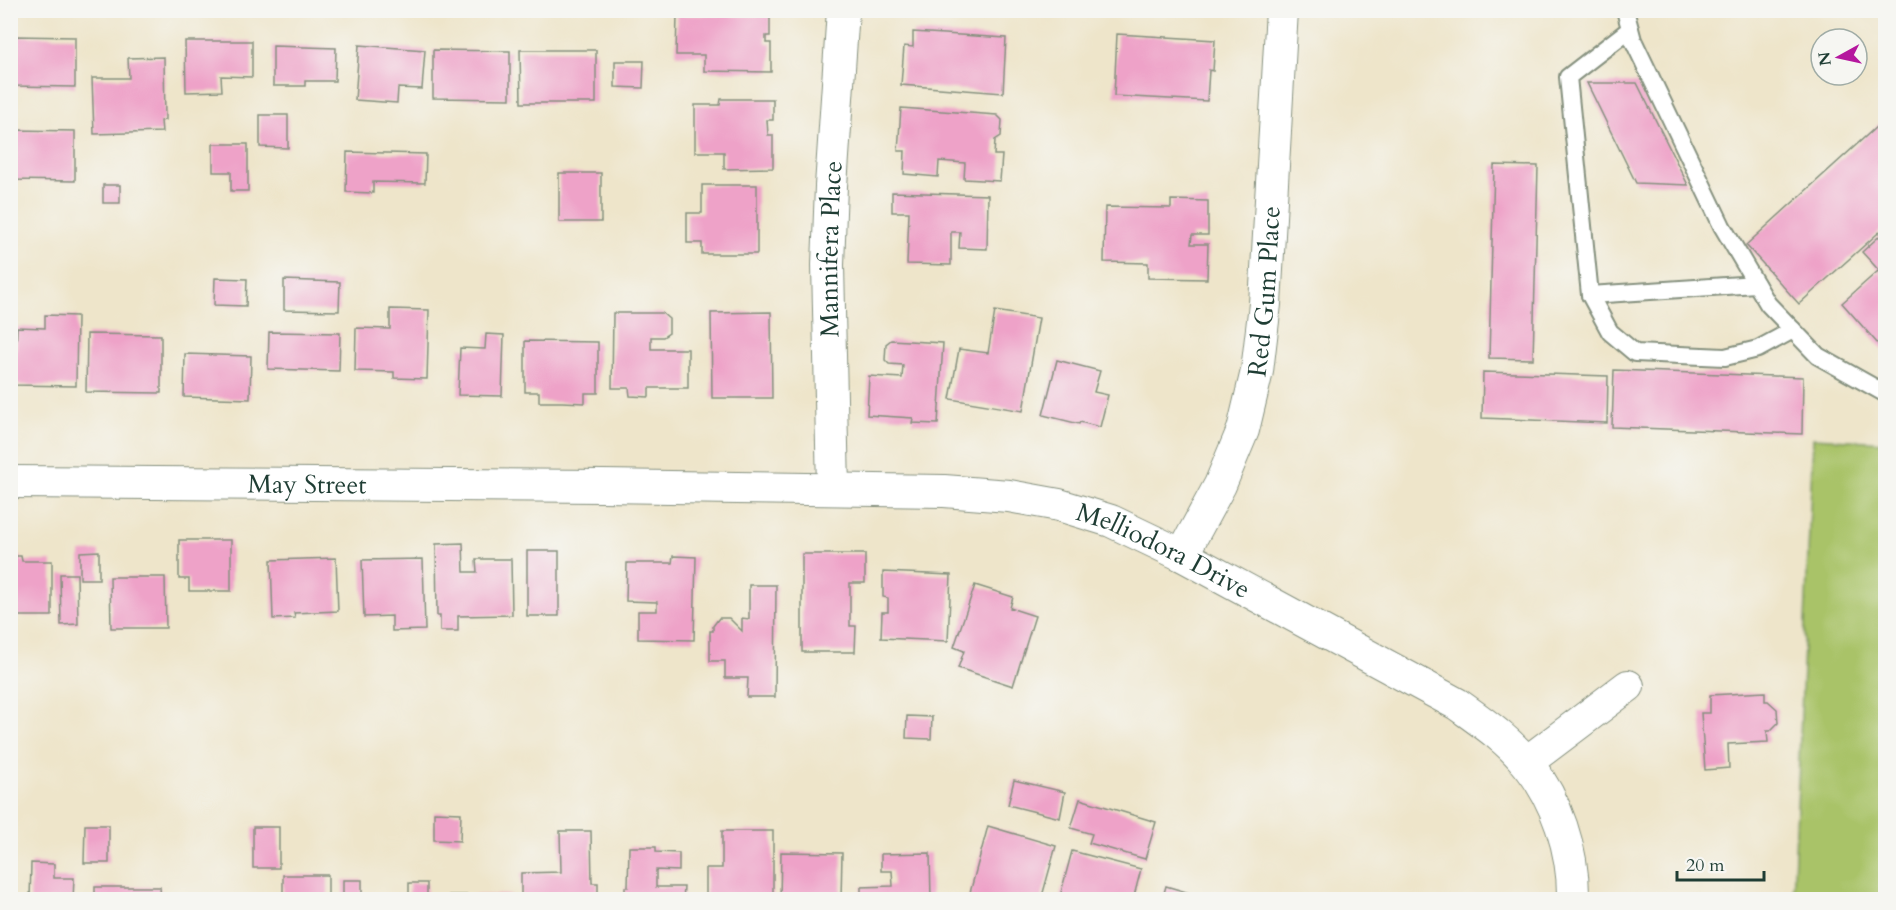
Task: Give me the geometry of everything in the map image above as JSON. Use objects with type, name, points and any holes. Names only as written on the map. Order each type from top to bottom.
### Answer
[{"type":"street","name":"Mannifera Place","points":[[833,489],[828,265],[843,10]]},
{"type":"street","name":"Red Gum Place","points":[[1182,555],[1220,485],[1243,430],[1257,371],[1265,303],[1282,10]]},
{"type":"street","name":"May Street","points":[[10,483],[603,486]]},
{"type":"street","name":"Melliodora Drive","points":[[603,486],[944,491],[1019,498],[1059,505],[1111,521],[1182,555],[1457,704],[1497,733],[1527,762],[1545,791],[1564,830],[1573,884],[1573,900]]},
{"type":"street","points":[[1527,762],[1628,686]]},
{"type":"lane","points":[[1626,10],[1634,40],[1722,226],[1768,304],[1818,356],[1886,394]]},
{"type":"lane","points":[[1630,29],[1568,77],[1590,295],[1611,332],[1635,353],[1725,357],[1758,349],[1793,330]]},
{"type":"lane","points":[[1590,295],[1756,284]]},
{"type":"green space","points":[[1813,438],[1885,442],[1885,899],[1793,899]]},
{"type":"building","points":[[677,15],[770,16],[770,36],[766,36],[766,43],[771,43],[771,72],[704,71],[704,55],[676,55]]},
{"type":"building","points":[[913,32],[1006,38],[1003,93],[901,85],[904,46],[913,47]]},
{"type":"building","points":[[1117,34],[1215,40],[1213,71],[1209,70],[1207,101],[1114,96]]},
{"type":"building","points":[[13,36],[75,37],[75,87],[12,86]]},
{"type":"building","points":[[185,41],[252,41],[252,77],[221,76],[222,91],[186,92]]},
{"type":"building","points":[[359,45],[425,50],[422,89],[398,88],[397,103],[355,100]]},
{"type":"building","points":[[273,46],[336,48],[335,81],[305,81],[305,86],[273,86]]},
{"type":"building","points":[[433,50],[510,51],[510,99],[433,98]]},
{"type":"building","points":[[520,50],[596,50],[596,103],[521,103]]},
{"type":"building","points":[[164,57],[165,120],[161,121],[162,132],[94,134],[92,78],[129,78],[128,58]]},
{"type":"building","points":[[615,61],[644,61],[643,88],[615,87]]},
{"type":"building","points":[[1587,83],[1637,83],[1688,185],[1636,183]]},
{"type":"building","points":[[721,99],[773,99],[773,120],[767,120],[768,135],[773,135],[773,168],[724,169],[724,152],[695,152],[695,105],[720,105]]},
{"type":"building","points":[[901,108],[997,115],[1002,120],[1001,136],[995,140],[994,155],[1002,155],[1000,181],[964,179],[965,163],[939,161],[938,177],[904,174],[905,151],[898,151]]},
{"type":"building","points":[[260,115],[288,115],[288,148],[260,147]]},
{"type":"building","points":[[1886,118],[1886,226],[1799,304],[1746,245]]},
{"type":"building","points":[[14,130],[75,131],[75,181],[10,180],[10,150],[14,150]]},
{"type":"building","points":[[213,144],[248,144],[248,191],[231,191],[231,172],[213,172]]},
{"type":"building","points":[[347,152],[426,154],[425,183],[373,182],[373,193],[346,192]]},
{"type":"building","points":[[1494,165],[1538,166],[1533,359],[1489,358]]},
{"type":"building","points":[[559,173],[601,173],[601,222],[559,222]]},
{"type":"building","points":[[103,185],[120,185],[120,203],[103,203]]},
{"type":"building","points":[[702,185],[757,185],[757,254],[702,254],[702,243],[687,243],[687,213],[702,213]]},
{"type":"building","points":[[892,192],[988,195],[987,249],[959,248],[960,232],[951,232],[951,265],[907,264],[909,212],[892,212]]},
{"type":"building","points":[[1171,200],[1208,201],[1208,235],[1192,235],[1191,244],[1208,244],[1207,279],[1148,278],[1148,263],[1104,262],[1105,207],[1171,208]]},
{"type":"building","points":[[1886,230],[1886,278],[1862,252]]},
{"type":"building","points":[[1878,271],[1886,280],[1886,353],[1842,303]]},
{"type":"building","points":[[215,278],[247,279],[246,306],[214,305]]},
{"type":"building","points":[[284,280],[340,282],[339,311],[284,310]]},
{"type":"building","points":[[390,309],[429,310],[427,379],[394,378],[394,372],[355,371],[356,328],[390,329]]},
{"type":"building","points":[[995,311],[1039,318],[1023,411],[950,399],[959,349],[988,353]]},
{"type":"building","points":[[771,312],[772,398],[712,398],[711,313]]},
{"type":"building","points":[[613,313],[662,313],[669,319],[669,333],[663,337],[651,337],[651,349],[688,349],[688,388],[649,388],[649,397],[630,396],[629,388],[612,388]]},
{"type":"building","points":[[45,315],[77,316],[76,386],[12,385],[13,349],[16,350],[17,327],[45,328]]},
{"type":"building","points":[[269,332],[340,333],[339,371],[268,369]]},
{"type":"building","points":[[87,334],[161,335],[161,393],[86,392]]},
{"type":"building","points":[[486,334],[504,335],[502,396],[458,395],[460,348],[485,349]]},
{"type":"building","points":[[891,340],[943,343],[938,424],[912,423],[913,418],[867,415],[869,376],[902,378],[903,365],[889,364],[885,360],[886,344]]},
{"type":"building","points":[[525,341],[598,342],[598,393],[585,393],[585,403],[539,402],[539,392],[525,392]]},
{"type":"building","points":[[185,354],[251,356],[250,399],[184,397]]},
{"type":"building","points":[[1057,360],[1100,371],[1094,392],[1108,395],[1100,427],[1043,415]]},
{"type":"building","points":[[1614,370],[1803,377],[1802,434],[1612,427]]},
{"type":"building","points":[[1483,372],[1608,376],[1607,423],[1482,418]]},
{"type":"building","points":[[179,540],[231,540],[231,591],[189,591],[189,579],[179,579]]},
{"type":"building","points":[[463,543],[464,572],[477,572],[476,559],[511,559],[512,615],[458,616],[458,631],[440,631],[440,616],[437,616],[436,544]]},
{"type":"building","points":[[99,551],[99,579],[80,579],[80,552]]},
{"type":"building","points":[[527,551],[559,551],[559,616],[527,616]]},
{"type":"building","points":[[802,554],[865,554],[865,583],[850,583],[850,626],[856,626],[855,652],[802,652]]},
{"type":"building","points":[[10,556],[21,556],[22,561],[52,561],[52,616],[10,616]]},
{"type":"building","points":[[673,556],[696,557],[694,640],[638,639],[638,611],[657,611],[657,602],[626,601],[627,563],[672,563]]},
{"type":"building","points":[[336,558],[338,611],[294,613],[295,618],[273,619],[271,560]]},
{"type":"building","points":[[423,559],[425,630],[392,631],[392,616],[364,617],[362,560]]},
{"type":"building","points":[[883,572],[951,575],[948,641],[881,638],[882,612],[888,612],[888,598],[883,597]]},
{"type":"building","points":[[60,574],[77,574],[78,624],[61,625]]},
{"type":"building","points":[[110,577],[165,577],[166,628],[111,628]]},
{"type":"building","points":[[749,585],[776,585],[775,697],[747,697],[748,678],[725,678],[725,661],[710,661],[710,631],[713,631],[713,626],[719,618],[729,618],[742,631],[742,618],[749,619]]},
{"type":"building","points":[[975,585],[1013,597],[1010,608],[1035,616],[1013,686],[958,668],[964,651],[954,647]]},
{"type":"building","points":[[1765,692],[1765,701],[1777,709],[1778,723],[1767,731],[1768,742],[1728,744],[1729,768],[1705,770],[1701,713],[1710,713],[1710,695]]},
{"type":"building","points":[[907,716],[932,717],[931,739],[906,738]]},
{"type":"building","points":[[1014,780],[1065,792],[1060,818],[1008,805]]},
{"type":"building","points":[[1080,799],[1156,822],[1145,859],[1089,843],[1092,834],[1071,828]]},
{"type":"building","points":[[434,812],[461,813],[460,841],[434,840]]},
{"type":"building","points":[[85,825],[109,825],[109,863],[84,863]]},
{"type":"building","points":[[988,826],[1056,846],[1041,900],[968,900]]},
{"type":"building","points":[[253,827],[279,827],[279,868],[253,868]]},
{"type":"building","points":[[560,831],[591,831],[592,883],[598,883],[598,900],[521,900],[521,873],[561,872]]},
{"type":"building","points":[[722,831],[773,831],[773,900],[706,900],[706,868],[722,868]]},
{"type":"building","points":[[629,847],[656,847],[656,852],[679,853],[679,871],[656,870],[656,887],[684,887],[683,900],[625,900],[625,887],[628,887]]},
{"type":"building","points":[[1072,851],[1141,869],[1133,900],[1059,900]]},
{"type":"building","points":[[781,852],[842,853],[841,900],[780,900]]},
{"type":"building","points":[[930,853],[931,900],[861,900],[861,887],[893,886],[892,871],[881,871],[881,854]]},
{"type":"building","points":[[31,863],[54,864],[54,878],[74,878],[73,900],[30,900]]},
{"type":"building","points":[[283,875],[328,875],[328,900],[283,900]]},
{"type":"building","points":[[343,880],[362,880],[362,900],[343,900]]},
{"type":"building","points":[[409,883],[427,883],[427,900],[409,900]]},
{"type":"building","points":[[1166,886],[1210,899],[1210,900],[1162,900]]},
{"type":"building","points":[[95,887],[160,887],[161,900],[95,900]]},
{"type":"building","points":[[449,895],[512,895],[512,900],[449,900]]}]
